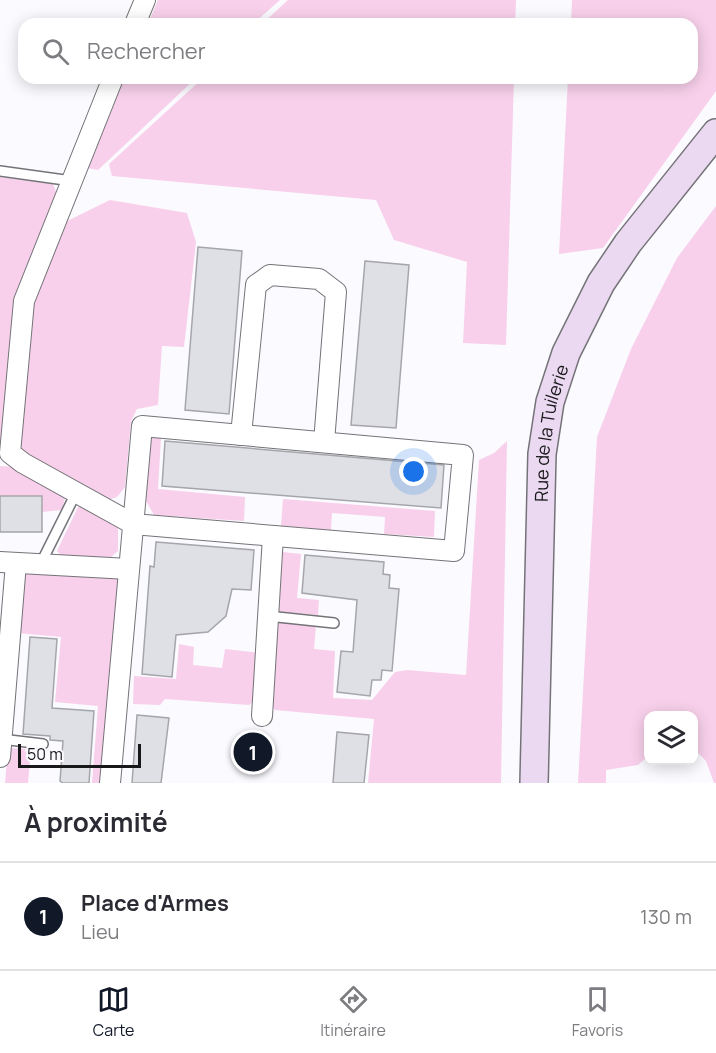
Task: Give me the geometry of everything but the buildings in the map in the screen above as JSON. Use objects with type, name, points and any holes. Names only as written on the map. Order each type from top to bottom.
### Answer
[{"type":"street","points":[[138,18],[145,0]]},
{"type":"street","points":[[110,783],[133,524],[142,426],[463,455],[454,551],[133,524],[5,454],[24,301],[111,84]]},
{"type":"street","name":"Rue de la Tuilerie","points":[[534,783],[542,454],[550,402],[566,353],[601,282],[628,243],[716,133]]},
{"type":"street","points":[[241,435],[256,285],[270,275],[319,279],[336,292],[324,442]]},
{"type":"street","points":[[262,716],[273,536]]},
{"type":"street","points":[[1,748],[8,563],[129,569]]},
{"type":"lane","points":[[0,171],[72,181]]},
{"type":"lane","points":[[40,565],[76,493]]},
{"type":"lane","points":[[268,616],[334,623]]},
{"type":"lane","points":[[1,748],[43,744]]},
{"type":"shaded area","points":[[158,0],[280,0],[260,18],[150,18]]},
{"type":"shaded area","points":[[288,0],[516,0],[515,18],[268,18]]},
{"type":"shaded area","points":[[572,0],[716,0],[716,91],[603,248],[559,254],[568,84],[698,84],[698,18],[571,18]]},
{"type":"shaded area","points":[[122,84],[190,84],[98,170],[87,168]]},
{"type":"shaded area","points":[[196,84],[514,84],[506,345],[463,343],[467,262],[394,240],[376,200],[112,176],[109,164]]},
{"type":"shaded area","points":[[0,177],[53,184],[56,192],[21,286],[7,427],[0,441]]},
{"type":"shaded area","points":[[110,200],[187,213],[196,242],[184,347],[162,346],[158,405],[137,409],[131,421],[125,487],[117,497],[108,500],[22,455],[19,445],[33,304],[61,224]]},
{"type":"shaded area","points":[[716,206],[716,783],[714,783],[706,761],[698,753],[698,711],[644,711],[644,760],[638,765],[606,770],[606,783],[578,783],[597,437],[631,349],[677,258]]},
{"type":"shaded area","points":[[151,438],[161,438],[158,489],[245,497],[244,521],[154,515],[145,499]]},
{"type":"shaded area","points":[[507,441],[501,783],[368,783],[374,719],[275,710],[270,703],[276,621],[316,625],[314,649],[335,651],[333,698],[372,700],[395,672],[407,670],[466,675],[479,460],[494,453]]},
{"type":"shaded area","points":[[0,466],[13,467],[65,498],[62,510],[42,512],[41,496],[0,496]]},
{"type":"shaded area","points":[[283,499],[435,511],[434,537],[384,534],[385,517],[332,513],[331,530],[281,526]]},
{"type":"shaded area","points":[[78,507],[85,507],[118,528],[118,551],[110,558],[63,557],[57,551]]},
{"type":"shaded area","points":[[283,552],[301,554],[297,598],[319,600],[318,615],[278,611]]},
{"type":"shaded area","points":[[22,571],[121,577],[104,783],[92,783],[98,706],[55,702],[61,637],[17,633]]},
{"type":"shaded area","points":[[179,644],[194,647],[193,665],[222,668],[225,649],[260,653],[257,699],[249,705],[165,699],[160,705],[133,704],[134,676],[176,679]]},
{"type":"shaded area","points":[[8,748],[31,749],[28,783],[5,783]]},
{"type":"place","name":"Place d'Armes","points":[[253,752]]}]
